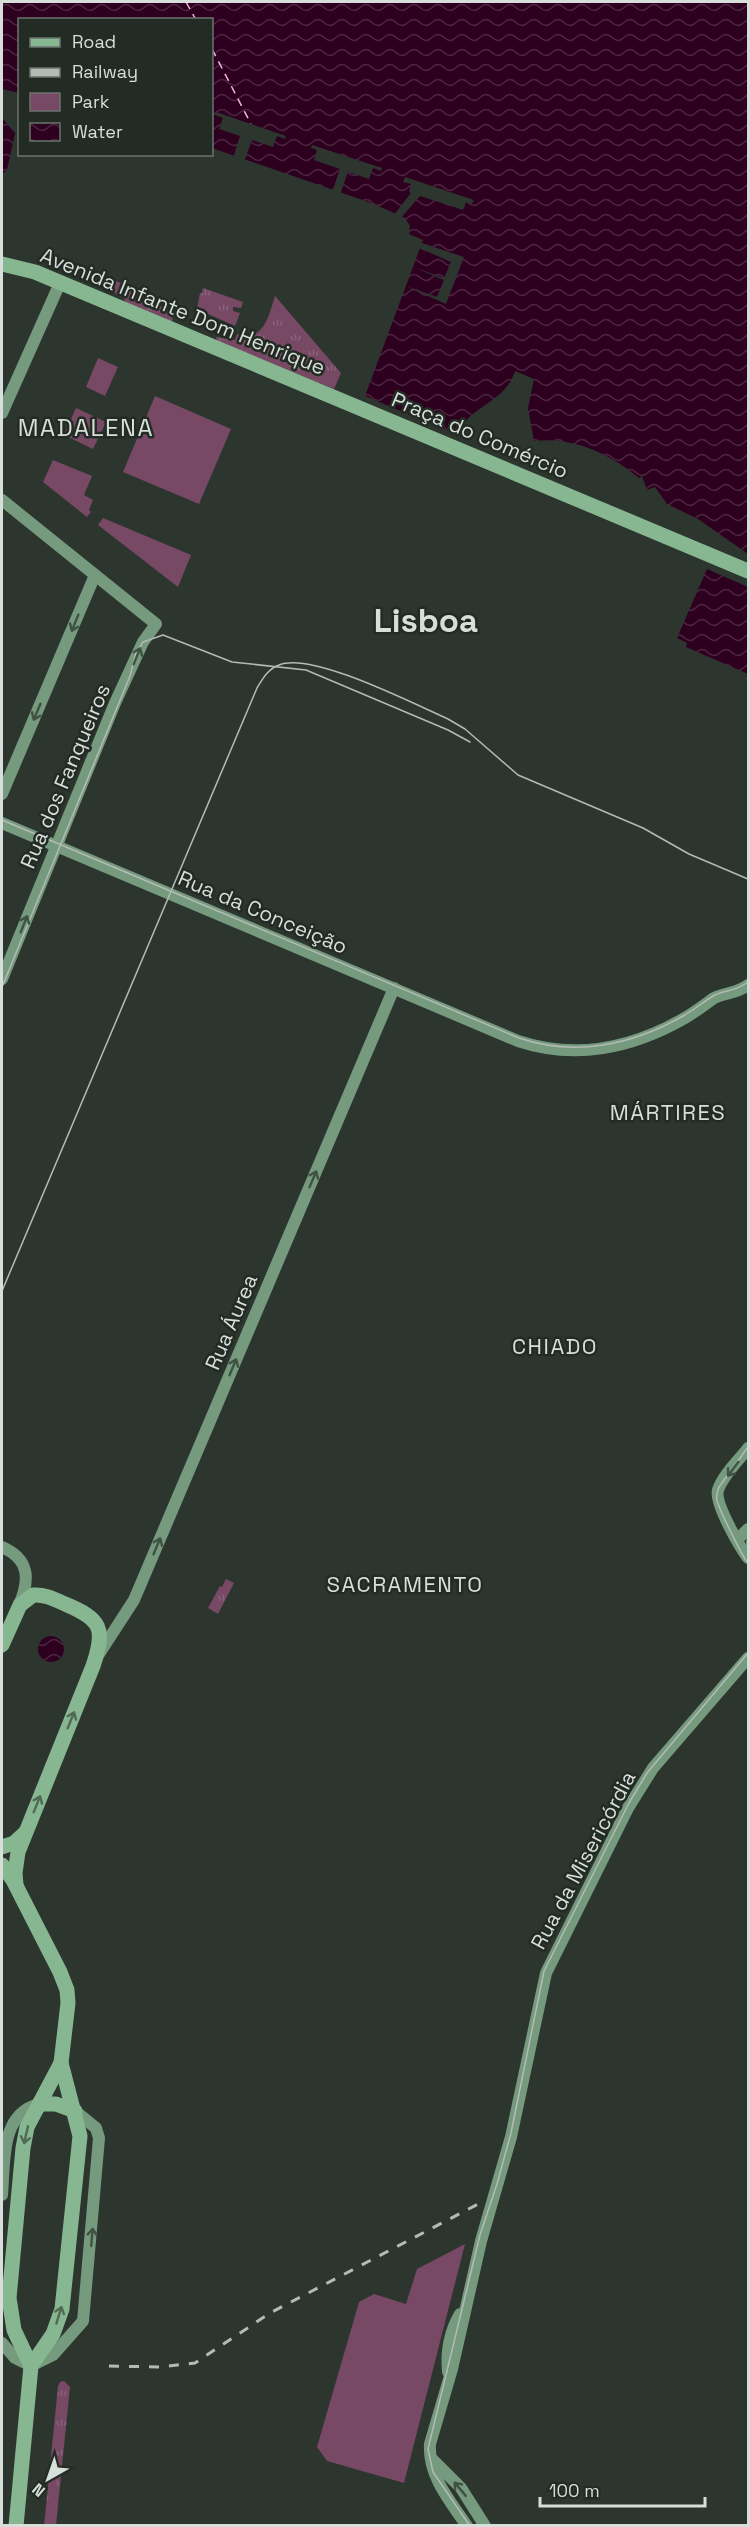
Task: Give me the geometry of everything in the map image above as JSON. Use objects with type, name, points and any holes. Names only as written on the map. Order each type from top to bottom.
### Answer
[{"type":"main road","name":"Avenida Infante Dom Henrique","points":[[2,264],[35,272],[347,402]]},
{"type":"main road","name":"Praça do Comércio","points":[[347,402],[748,572]]},
{"type":"main road","points":[[2,1645],[18,1608],[25,1599],[40,1595],[89,1615],[96,1623],[99,1633],[93,1666],[16,1860],[17,1888]]},
{"type":"main road","points":[[2,1847],[14,1843],[25,1833]]},
{"type":"main road","points":[[2,1865],[17,1888],[60,1972],[68,1998],[61,2063],[27,2127],[24,2139],[9,2298],[14,2330],[31,2366]]},
{"type":"main road","points":[[16,2526],[31,2366],[53,2334],[62,2309],[80,2136],[61,2063]]},
{"type":"main road","points":[[39,2104],[56,2104],[75,2111]]},
{"type":"street","points":[[2,413],[60,283]]},
{"type":"street","points":[[2,500],[95,575],[2,794]]},
{"type":"street","name":"Rua dos Fanqueiros","points":[[2,978],[115,703],[143,642],[156,624],[95,575]]},
{"type":"street","name":"Rua da Conceição","points":[[2,823],[530,1045],[556,1050],[582,1051],[608,1048],[661,1030],[714,999],[737,993],[748,985]]},
{"type":"street","name":"Rua Áurea","points":[[93,1666],[134,1600],[394,988]]},
{"type":"street","points":[[748,1448],[718,1491],[717,1501],[748,1558]]},
{"type":"street","points":[[737,1540],[748,1529]]},
{"type":"street","points":[[2,1547],[12,1553],[25,1570],[27,1584],[18,1608]]},
{"type":"street","name":"Rua da Misericórdia","points":[[430,2456],[432,2438],[452,2369],[466,2305],[511,2137],[546,1973],[628,1808],[653,1768],[748,1658]]},
{"type":"street","points":[[2,2196],[8,2130],[20,2112],[39,2104]]},
{"type":"street","points":[[2,2343],[15,2358],[31,2366],[54,2355],[83,2321],[99,2138],[96,2128],[75,2111]]},
{"type":"street","points":[[430,2456],[441,2488],[467,2526]]},
{"type":"street","points":[[430,2456],[461,2488],[484,2526]]},
{"type":"green space","points":[[111,279],[152,296],[160,306],[174,311],[172,322],[125,302],[124,298],[117,295],[109,285]]},
{"type":"green space","points":[[203,288],[243,302],[241,308],[233,307],[233,311],[240,313],[235,326],[197,309]]},
{"type":"green space","points":[[275,296],[341,373],[334,389],[217,341],[216,337],[235,340],[237,334],[246,336],[259,331],[267,319]]},
{"type":"green space","points":[[98,358],[118,367],[105,396],[86,387]]},
{"type":"green space","points":[[155,396],[231,429],[199,504],[123,472]]},
{"type":"green space","points":[[76,408],[106,422],[93,449],[64,435]]},
{"type":"green space","points":[[53,460],[92,476],[84,495],[93,500],[89,510],[91,512],[87,517],[43,482]]},
{"type":"green space","points":[[103,518],[191,555],[178,587],[98,525]]},
{"type":"green space","points":[[226,1579],[234,1583],[218,1614],[208,1608]]},
{"type":"green space","points":[[465,2244],[404,2483],[327,2461],[317,2447],[359,2302],[374,2294],[406,2304],[417,2269]]},
{"type":"green space","points":[[64,2381],[70,2387],[56,2525],[44,2526],[58,2386]]},
{"type":"water","points":[[2,2],[748,2],[748,554],[698,519],[667,504],[655,487],[647,490],[642,476],[639,478],[603,454],[562,441],[534,441],[528,408],[534,379],[515,371],[503,391],[470,417],[458,435],[365,396],[423,240],[409,234],[410,226],[405,218],[374,204],[213,148],[213,18],[18,18],[18,93],[2,89]]},
{"type":"water","points":[[2,118],[15,133],[7,170],[2,174]]},
{"type":"water","points":[[707,569],[748,587],[748,674],[686,647],[687,643],[677,638]]},
{"type":"water","points":[[51,1636],[60,1640],[64,1649],[60,1658],[51,1662],[42,1658],[38,1649],[42,1640]]},
{"type":"pier","points":[[216,112],[286,136],[285,139],[277,136],[273,147],[252,140],[244,162],[233,158],[240,136],[219,129],[223,118],[215,115]]},
{"type":"pier","points":[[312,145],[382,168],[381,171],[373,168],[369,179],[348,172],[340,195],[332,192],[340,169],[314,160],[317,150],[311,148]]},
{"type":"pier","points":[[405,177],[474,200],[472,204],[466,202],[463,210],[420,196],[400,219],[393,216],[411,193],[409,192],[411,184],[403,182]]},
{"type":"pier","points":[[419,242],[464,257],[446,304],[406,286],[437,297],[444,280],[413,267],[444,278],[451,262],[417,247]]},
{"type":"ferry route","points":[[186,2],[195,18]]},
{"type":"ferry route","points":[[213,51],[251,124]]},
{"type":"tram line","points":[[2,987],[130,676],[136,653],[143,642],[163,635],[232,662],[306,670],[448,730],[470,742]]},
{"type":"tram line","points":[[2,1291],[257,688],[266,674],[275,667],[294,663],[314,665],[363,681],[412,702],[465,729],[518,775],[643,828],[689,854],[748,879]]},
{"type":"tram line","points":[[2,820],[519,1038],[540,1044],[582,1047],[623,1041],[664,1026],[715,995],[748,982]]},
{"type":"tram line","points":[[748,1447],[717,1492],[719,1506],[748,1563]]},
{"type":"tram line","points":[[748,1536],[748,1552]]},
{"type":"tram line","points":[[470,2526],[433,2472],[428,2449],[480,2235],[511,2133],[544,1971],[629,1803],[647,1773],[748,1653]]},
{"type":"railway","points":[[109,2366],[160,2367],[195,2363],[270,2313],[482,2202]]},
{"type":"district","name":"MADALENA","points":[[86,427]]},
{"type":"district","name":"Lisboa","points":[[426,621]]},
{"type":"district","name":"MÁRTIRES","points":[[668,1112]]},
{"type":"district","name":"CHIADO","points":[[555,1346]]},
{"type":"district","name":"SACRAMENTO","points":[[405,1584]]}]
